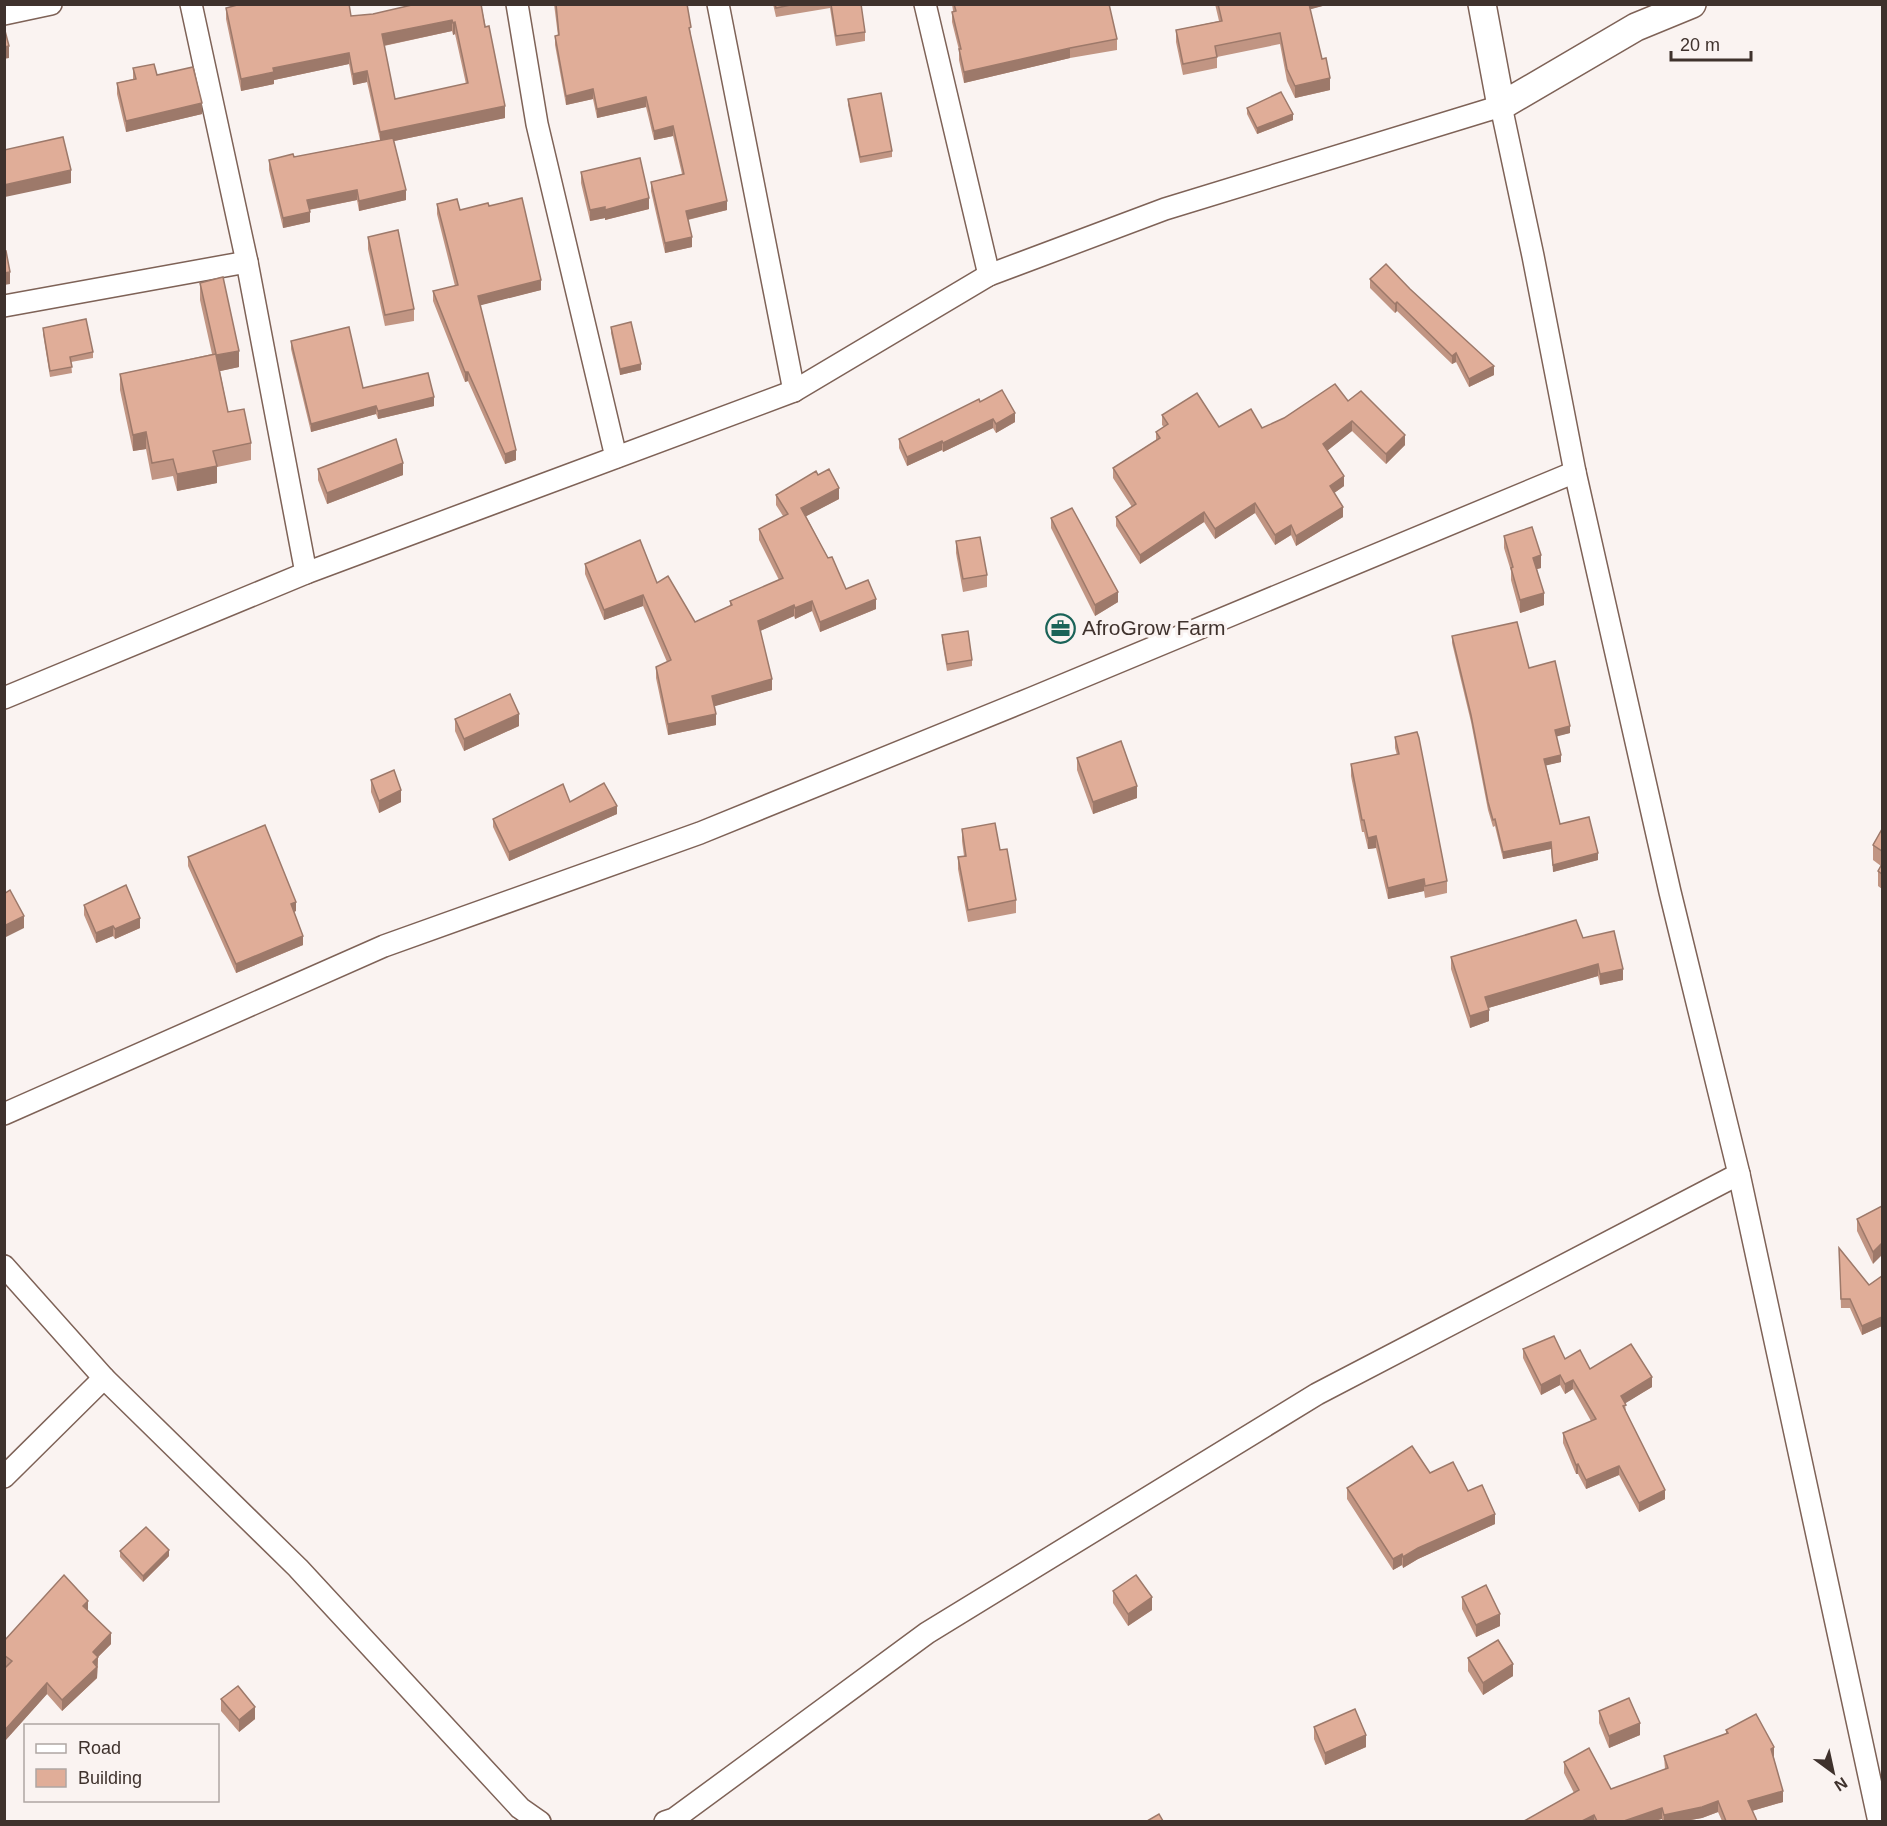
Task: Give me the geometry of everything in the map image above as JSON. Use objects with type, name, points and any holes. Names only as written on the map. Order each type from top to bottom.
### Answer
[{"type":"street","points":[[4,14],[51,4]]},
{"type":"street","points":[[191,4],[247,262],[306,573]]},
{"type":"street","points":[[517,4],[537,124],[616,457]]},
{"type":"street","points":[[718,4],[794,391]]},
{"type":"street","points":[[926,4],[989,276]]},
{"type":"street","points":[[1482,4],[1575,472],[1671,892],[1739,1174],[1879,1821]]},
{"type":"street","points":[[4,698],[306,573],[794,391],[989,276],[1165,209],[1501,106],[1636,27],[1692,4]]},
{"type":"street","points":[[4,306],[247,262]]},
{"type":"street","points":[[4,1114],[384,946],[700,833],[1032,698],[1575,472]]},
{"type":"street","points":[[665,1821],[674,1819],[927,1633],[1317,1394],[1739,1174]]},
{"type":"street","points":[[4,1266],[104,1378],[298,1568],[520,1808],[540,1821]]},
{"type":"street","points":[[4,1477],[104,1378]]},
{"type":"building","points":[[241,4],[349,4],[351,16],[373,14],[416,4],[481,4],[485,27],[489,26],[505,106],[380,132],[367,71],[353,74],[349,53],[273,68],[274,72],[241,79],[226,8]],"holes":[[[452,20],[453,23],[455,22],[468,83],[395,99],[382,34]]]},
{"type":"building","points":[[556,4],[687,4],[691,27],[689,28],[727,201],[686,211],[692,237],[665,243],[651,182],[684,174],[673,126],[654,131],[646,97],[597,109],[593,89],[566,96],[555,36],[559,35]]},
{"type":"building","points":[[775,4],[795,4],[776,8]]},
{"type":"building","points":[[831,4],[861,4],[865,32],[836,36]]},
{"type":"building","points":[[954,4],[1109,4],[1117,39],[964,72],[952,12],[956,11]]},
{"type":"building","points":[[1218,4],[1309,4],[1322,59],[1326,58],[1330,78],[1295,86],[1287,69],[1280,33],[1215,46],[1217,57],[1183,64],[1176,30],[1222,21]]},
{"type":"building","points":[[4,27],[9,46],[4,47]]},
{"type":"building","points":[[154,64],[157,75],[193,67],[202,103],[126,121],[117,83],[136,79],[133,68]]},
{"type":"building","points":[[1281,92],[1293,114],[1257,128],[1247,108]]},
{"type":"building","points":[[881,93],[892,151],[860,157],[848,99]]},
{"type":"building","points":[[63,137],[71,170],[4,185],[4,150]]},
{"type":"building","points":[[393,138],[406,190],[359,201],[357,190],[307,200],[310,212],[283,218],[269,160]]},
{"type":"building","points":[[640,158],[649,198],[605,210],[605,207],[590,210],[581,172]]},
{"type":"building","points":[[522,198],[541,280],[478,296],[516,450],[505,454],[468,372],[465,372],[433,291],[458,285],[437,204],[457,199],[460,210]]},
{"type":"building","points":[[398,230],[414,309],[385,315],[368,237]]},
{"type":"building","points":[[6,251],[10,272],[4,273],[4,252]]},
{"type":"building","points":[[1386,264],[1494,366],[1469,379],[1456,353],[1452,356],[1370,279]]},
{"type":"building","points":[[223,277],[239,351],[216,355],[228,412],[244,409],[251,443],[213,451],[217,466],[177,474],[173,459],[152,463],[146,432],[133,435],[120,374],[216,354],[200,283]]},
{"type":"building","points":[[86,319],[93,352],[70,357],[72,367],[50,371],[43,328]]},
{"type":"building","points":[[631,322],[641,364],[620,369],[611,327]]},
{"type":"building","points":[[349,327],[363,388],[428,373],[434,397],[378,411],[376,406],[311,424],[291,341]]},
{"type":"building","points":[[1335,384],[1348,401],[1361,391],[1405,435],[1386,454],[1352,421],[1323,444],[1344,476],[1330,486],[1343,507],[1296,536],[1291,525],[1275,535],[1255,503],[1215,529],[1204,512],[1140,555],[1116,517],[1136,504],[1113,468],[1160,438],[1156,432],[1168,424],[1162,415],[1197,393],[1219,427],[1251,409],[1262,428],[1284,418]]},
{"type":"building","points":[[1002,390],[1015,413],[996,424],[993,419],[907,457],[899,439]]},
{"type":"building","points":[[396,439],[403,463],[327,493],[318,469]]},
{"type":"building","points":[[829,469],[839,488],[801,508],[828,558],[832,557],[846,589],[868,580],[876,599],[820,622],[812,601],[795,608],[794,605],[758,621],[772,679],[712,696],[716,714],[668,724],[656,667],[671,660],[643,595],[604,610],[585,564],[640,540],[657,583],[668,576],[695,622],[732,605],[730,601],[783,578],[759,529],[788,514],[776,495],[816,471],[818,475]]},
{"type":"building","points":[[1072,508],[1118,592],[1095,605],[1051,518]]},
{"type":"building","points":[[1532,527],[1541,555],[1533,558],[1544,593],[1520,600],[1504,536]]},
{"type":"building","points":[[980,537],[987,575],[963,579],[956,541]]},
{"type":"building","points":[[1517,622],[1529,668],[1555,661],[1570,726],[1555,730],[1561,755],[1544,759],[1560,824],[1589,817],[1598,853],[1553,865],[1551,842],[1503,852],[1495,819],[1493,820],[1488,802],[1471,715],[1452,636]]},
{"type":"building","points":[[968,631],[972,660],[947,664],[942,635]]},
{"type":"building","points":[[510,694],[519,714],[464,739],[455,719]]},
{"type":"building","points":[[1417,732],[1447,881],[1425,886],[1424,879],[1388,888],[1376,836],[1368,838],[1364,820],[1362,820],[1351,764],[1399,754],[1395,737]]},
{"type":"building","points":[[1121,741],[1137,786],[1093,802],[1077,758]]},
{"type":"building","points":[[394,770],[401,790],[379,801],[371,780]]},
{"type":"building","points":[[604,783],[617,806],[509,852],[493,819],[563,784],[570,802]]},
{"type":"building","points":[[995,823],[1000,850],[1007,849],[1016,900],[968,910],[958,857],[966,856],[962,829]]},
{"type":"building","points":[[265,825],[296,902],[291,904],[303,936],[236,964],[188,857]]},
{"type":"building","points":[[1882,829],[1882,851],[1873,845]]},
{"type":"building","points":[[126,885],[140,918],[115,929],[113,926],[96,933],[84,905]]},
{"type":"building","points":[[10,890],[24,916],[4,926],[4,894]]},
{"type":"building","points":[[1576,920],[1583,938],[1614,931],[1623,969],[1600,974],[1598,964],[1485,997],[1489,1010],[1470,1016],[1451,957]]},
{"type":"building","points":[[1882,1206],[1882,1243],[1873,1252],[1857,1219]]},
{"type":"building","points":[[1839,1248],[1869,1285],[1882,1276],[1882,1317],[1862,1326],[1850,1299],[1841,1299]]},
{"type":"building","points":[[1554,1336],[1565,1359],[1580,1350],[1590,1369],[1631,1344],[1652,1377],[1621,1396],[1626,1405],[1623,1406],[1665,1490],[1639,1503],[1619,1466],[1586,1480],[1578,1464],[1576,1465],[1563,1433],[1596,1419],[1573,1380],[1565,1384],[1560,1375],[1541,1385],[1523,1349]]},
{"type":"building","points":[[1412,1446],[1430,1473],[1453,1462],[1468,1491],[1482,1485],[1495,1514],[1418,1548],[1403,1557],[1402,1554],[1393,1559],[1347,1488]]},
{"type":"building","points":[[146,1527],[169,1550],[143,1576],[120,1551]]},
{"type":"building","points":[[64,1575],[88,1601],[83,1606],[111,1633],[93,1652],[98,1657],[93,1662],[97,1667],[62,1700],[47,1683],[4,1731],[4,1669],[12,1661],[4,1655],[4,1641]]},
{"type":"building","points":[[1136,1575],[1152,1597],[1128,1614],[1113,1591]]},
{"type":"building","points":[[1486,1585],[1500,1614],[1476,1625],[1462,1597]]},
{"type":"building","points":[[1498,1640],[1513,1664],[1483,1683],[1468,1658]]},
{"type":"building","points":[[238,1686],[255,1707],[239,1720],[221,1699]]},
{"type":"building","points":[[1629,1698],[1640,1723],[1609,1736],[1599,1711]]},
{"type":"building","points":[[1355,1709],[1366,1735],[1325,1753],[1314,1727]]},
{"type":"building","points":[[1756,1714],[1774,1747],[1771,1749],[1783,1791],[1748,1801],[1757,1821],[1726,1821],[1718,1801],[1664,1815],[1662,1808],[1624,1821],[1597,1821],[1594,1815],[1582,1821],[1524,1821],[1579,1790],[1564,1762],[1589,1748],[1611,1789],[1668,1768],[1664,1756],[1728,1733],[1726,1730]]},
{"type":"building","points":[[1159,1814],[1163,1821],[1147,1821]]},
{"type":"place","name":"AfroGrow Farm","points":[[1061,628]]}]
